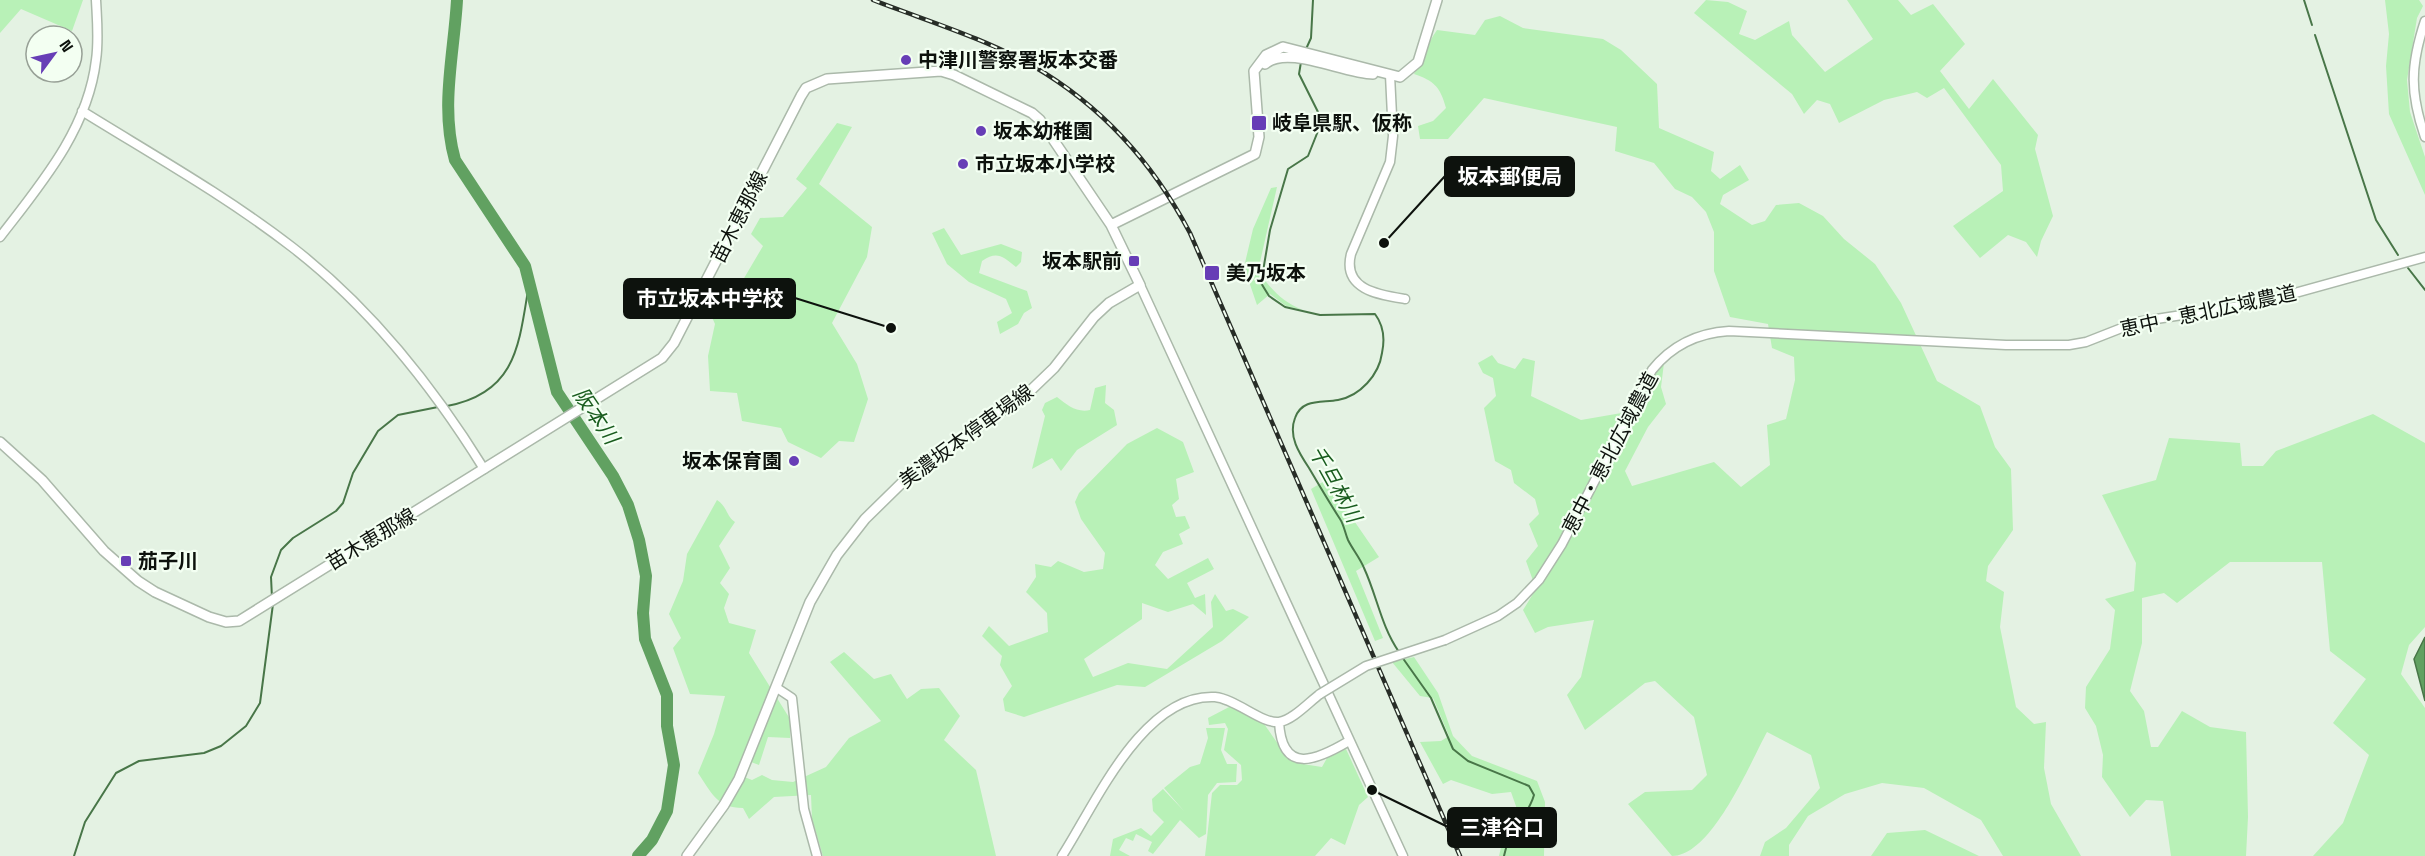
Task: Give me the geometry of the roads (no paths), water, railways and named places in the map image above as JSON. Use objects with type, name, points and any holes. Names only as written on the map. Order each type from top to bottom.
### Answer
[{"type":"main road","points":[[1140,285],[1111,225],[1255,154],[1259,137],[1254,71],[1266,55],[1283,47],[1293,53],[1401,77],[1418,62],[1437,0]]},
{"type":"main road","name":"苗木恵那線","points":[[0,442],[42,480],[104,551],[126,572],[155,592],[226,622],[242,620],[654,365],[669,351],[801,96],[806,88],[819,81],[941,71],[1032,113],[1040,120],[1111,225]]},
{"type":"main road","name":"美濃坂本停車場線","points":[[687,856],[724,805],[749,758],[810,603],[837,555],[865,519],[917,468],[1028,393],[1054,368],[1094,317],[1109,303],[1140,285]]},
{"type":"street","points":[[0,237],[49,172],[74,132],[96,63],[96,0]]},
{"type":"street","points":[[2425,21],[2412,72],[2414,101],[2425,137]]},
{"type":"street","points":[[1390,75],[1394,136],[1390,162],[1351,254],[1349,264],[1352,276],[1364,289],[1376,294],[1405,299]]},
{"type":"street","points":[[82,111],[240,210],[294,248],[375,322],[441,400],[484,469]]},
{"type":"street","name":"恵中・恵北広域農道","points":[[1279,722],[1366,666],[1445,640],[1498,616],[1517,603],[1539,580],[1562,544],[1645,380],[1664,356],[1693,338],[1713,332],[1748,331],[2006,345],[2069,345],[2086,342],[2137,322],[2259,303],[2425,257]]},
{"type":"street","points":[[1140,285],[1403,856]]},
{"type":"street","points":[[777,688],[792,698],[804,809],[817,856]]},
{"type":"street","points":[[1062,856],[1125,755],[1144,730],[1164,714],[1192,700],[1213,697],[1227,699],[1270,721],[1279,722],[1282,743],[1290,754],[1300,759],[1316,759],[1350,741]]},
{"type":"waterway","name":"阪本川","points":[[457,0],[448,100],[455,160],[525,266],[557,392],[613,476],[628,505],[639,540],[646,576],[643,613],[645,639],[667,695],[667,726],[674,765],[667,811],[652,840],[638,856]]},
{"type":"waterway","name":"千旦林川","points":[[1306,49],[1311,38],[1313,0]]},
{"type":"waterway","points":[[2304,0],[2312,25]]},
{"type":"waterway","points":[[2315,35],[2376,220],[2398,255]]},
{"type":"waterway","name":"千旦林川","points":[[1301,62],[1299,74],[1318,112],[1318,131],[1308,156],[1288,169],[1270,230],[1261,283],[1269,296],[1285,307],[1320,315],[1375,314],[1382,328],[1380,361],[1367,383],[1346,398],[1307,404],[1302,407],[1295,418],[1293,431],[1298,450],[1341,521],[1348,540],[1362,564],[1383,621],[1399,652]]},
{"type":"waterway","points":[[2408,268],[2425,290]]},
{"type":"waterway","points":[[447,406],[470,399],[488,390],[501,378],[517,346],[529,284]]},
{"type":"waterway","points":[[272,598],[271,577],[281,550],[293,538],[336,511],[343,503],[353,473],[378,431],[398,415],[438,407]]},
{"type":"waterway","points":[[74,856],[85,822],[116,773],[139,761],[204,753],[221,746],[246,726],[260,703],[273,604]]},
{"type":"waterway","name":"千旦林川","points":[[1402,657],[1431,698],[1453,749],[1468,761],[1529,786],[1534,795],[1506,847],[1504,856]]},
{"type":"railway","points":[[873,0],[955,30],[1033,66],[1081,99],[1103,118],[1123,138],[1160,183],[1190,233],[1460,856]]},
{"type":"place","name":"中津川警察署坂本交番","points":[[906,60]]},
{"type":"place","name":"岐阜県駅、仮称","points":[[1259,123]]},
{"type":"place","name":"坂本幼稚園","points":[[981,131]]},
{"type":"place","name":"市立坂本小学校","points":[[963,164]]},
{"type":"place","name":"坂本郵便局","points":[[1384,243]]},
{"type":"place","name":"坂本駅前","points":[[1134,261]]},
{"type":"place","name":"美乃坂本","points":[[1212,273]]},
{"type":"place","name":"市立坂本中学校","points":[[891,328]]},
{"type":"place","name":"坂本保育園","points":[[794,461]]},
{"type":"place","name":"茄子川","points":[[126,561]]},
{"type":"place","name":"三津谷口","points":[[1372,790]]}]
